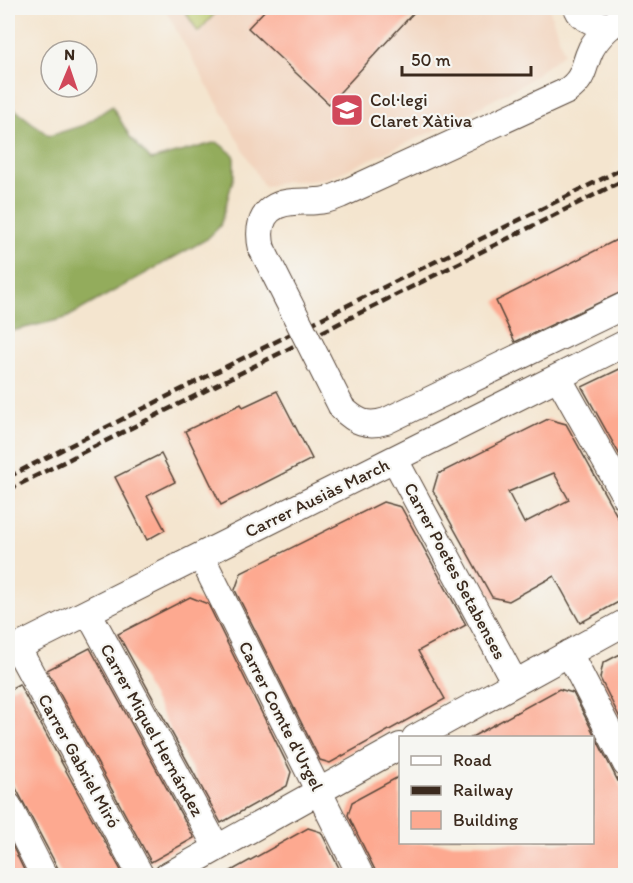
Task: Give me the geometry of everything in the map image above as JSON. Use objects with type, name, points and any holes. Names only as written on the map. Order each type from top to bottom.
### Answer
[{"type":"street","points":[[578,10],[596,24],[618,20]]},
{"type":"street","points":[[618,20],[598,39],[591,50],[583,76],[567,91],[340,195],[327,200],[292,202],[277,206],[264,216],[259,231],[262,249],[342,408],[357,421],[366,424],[386,421],[626,305]]},
{"type":"street","name":"Carrer Ausiàs March","points":[[12,650],[626,343]]},
{"type":"street","points":[[558,377],[626,498]]},
{"type":"street","name":"Carrer Poetes Setabenses","points":[[395,460],[515,682]]},
{"type":"street","name":"Carrer Comte d'Urgel","points":[[201,556],[361,876]]},
{"type":"street","name":"Carrer Miquel Hernández","points":[[88,612],[217,848]]},
{"type":"street","points":[[419,736],[626,622]]},
{"type":"street","name":"Carrer Gabriel Miró","points":[[12,650],[141,876]]},
{"type":"street","points":[[569,653],[626,764]]},
{"type":"street","points":[[167,876],[399,747]]},
{"type":"street","points":[[8,806],[44,876]]},
{"type":"shaded area","name":"Col·legi Claret Xàtiva","points":[[164,8],[549,8],[564,53],[525,83],[438,129],[328,178],[285,181],[264,187]]},
{"type":"green space","points":[[183,8],[220,8],[198,32]]},
{"type":"green space","points":[[8,104],[49,136],[84,125],[112,106],[130,137],[151,160],[217,142],[234,155],[234,176],[220,226],[207,239],[66,318],[8,332]]},
{"type":"building","points":[[267,8],[418,8],[329,104],[248,28]]},
{"type":"building","points":[[626,235],[626,290],[515,342],[496,301]]},
{"type":"building","points":[[626,366],[626,466],[582,387]]},
{"type":"building","points":[[277,391],[312,459],[221,505],[185,431],[241,404],[243,407]]},
{"type":"building","points":[[548,419],[566,424],[626,532],[626,598],[580,623],[554,576],[509,601],[492,597],[433,491],[438,474]],"holes":[[[554,473],[569,500],[524,523],[508,492]]]},
{"type":"building","points":[[161,454],[175,482],[147,496],[165,530],[147,540],[115,477]]},
{"type":"building","points":[[383,502],[401,507],[466,625],[418,651],[445,699],[330,763],[320,760],[235,590],[241,573]]},
{"type":"building","points":[[190,597],[208,604],[291,772],[287,786],[221,823],[118,634]]},
{"type":"building","points":[[90,648],[194,838],[151,862],[47,670]]},
{"type":"building","points":[[626,651],[626,730],[600,678],[603,663]]},
{"type":"building","points":[[19,684],[124,876],[62,876],[8,773],[8,690]]},
{"type":"building","points":[[559,689],[573,693],[626,797],[626,876],[378,876],[348,815],[352,802],[399,777],[399,844],[594,844],[594,736],[474,736]]},
{"type":"building","points":[[308,828],[321,832],[343,876],[222,876]]},
{"type":"building","points":[[8,837],[25,872],[19,876],[8,876]]},
{"type":"railway","points":[[8,477],[626,167]]},
{"type":"railway","points":[[8,490],[626,179]]},
{"type":"place","name":"Col·legi Claret Xàtiva","points":[[347,110]]}]
